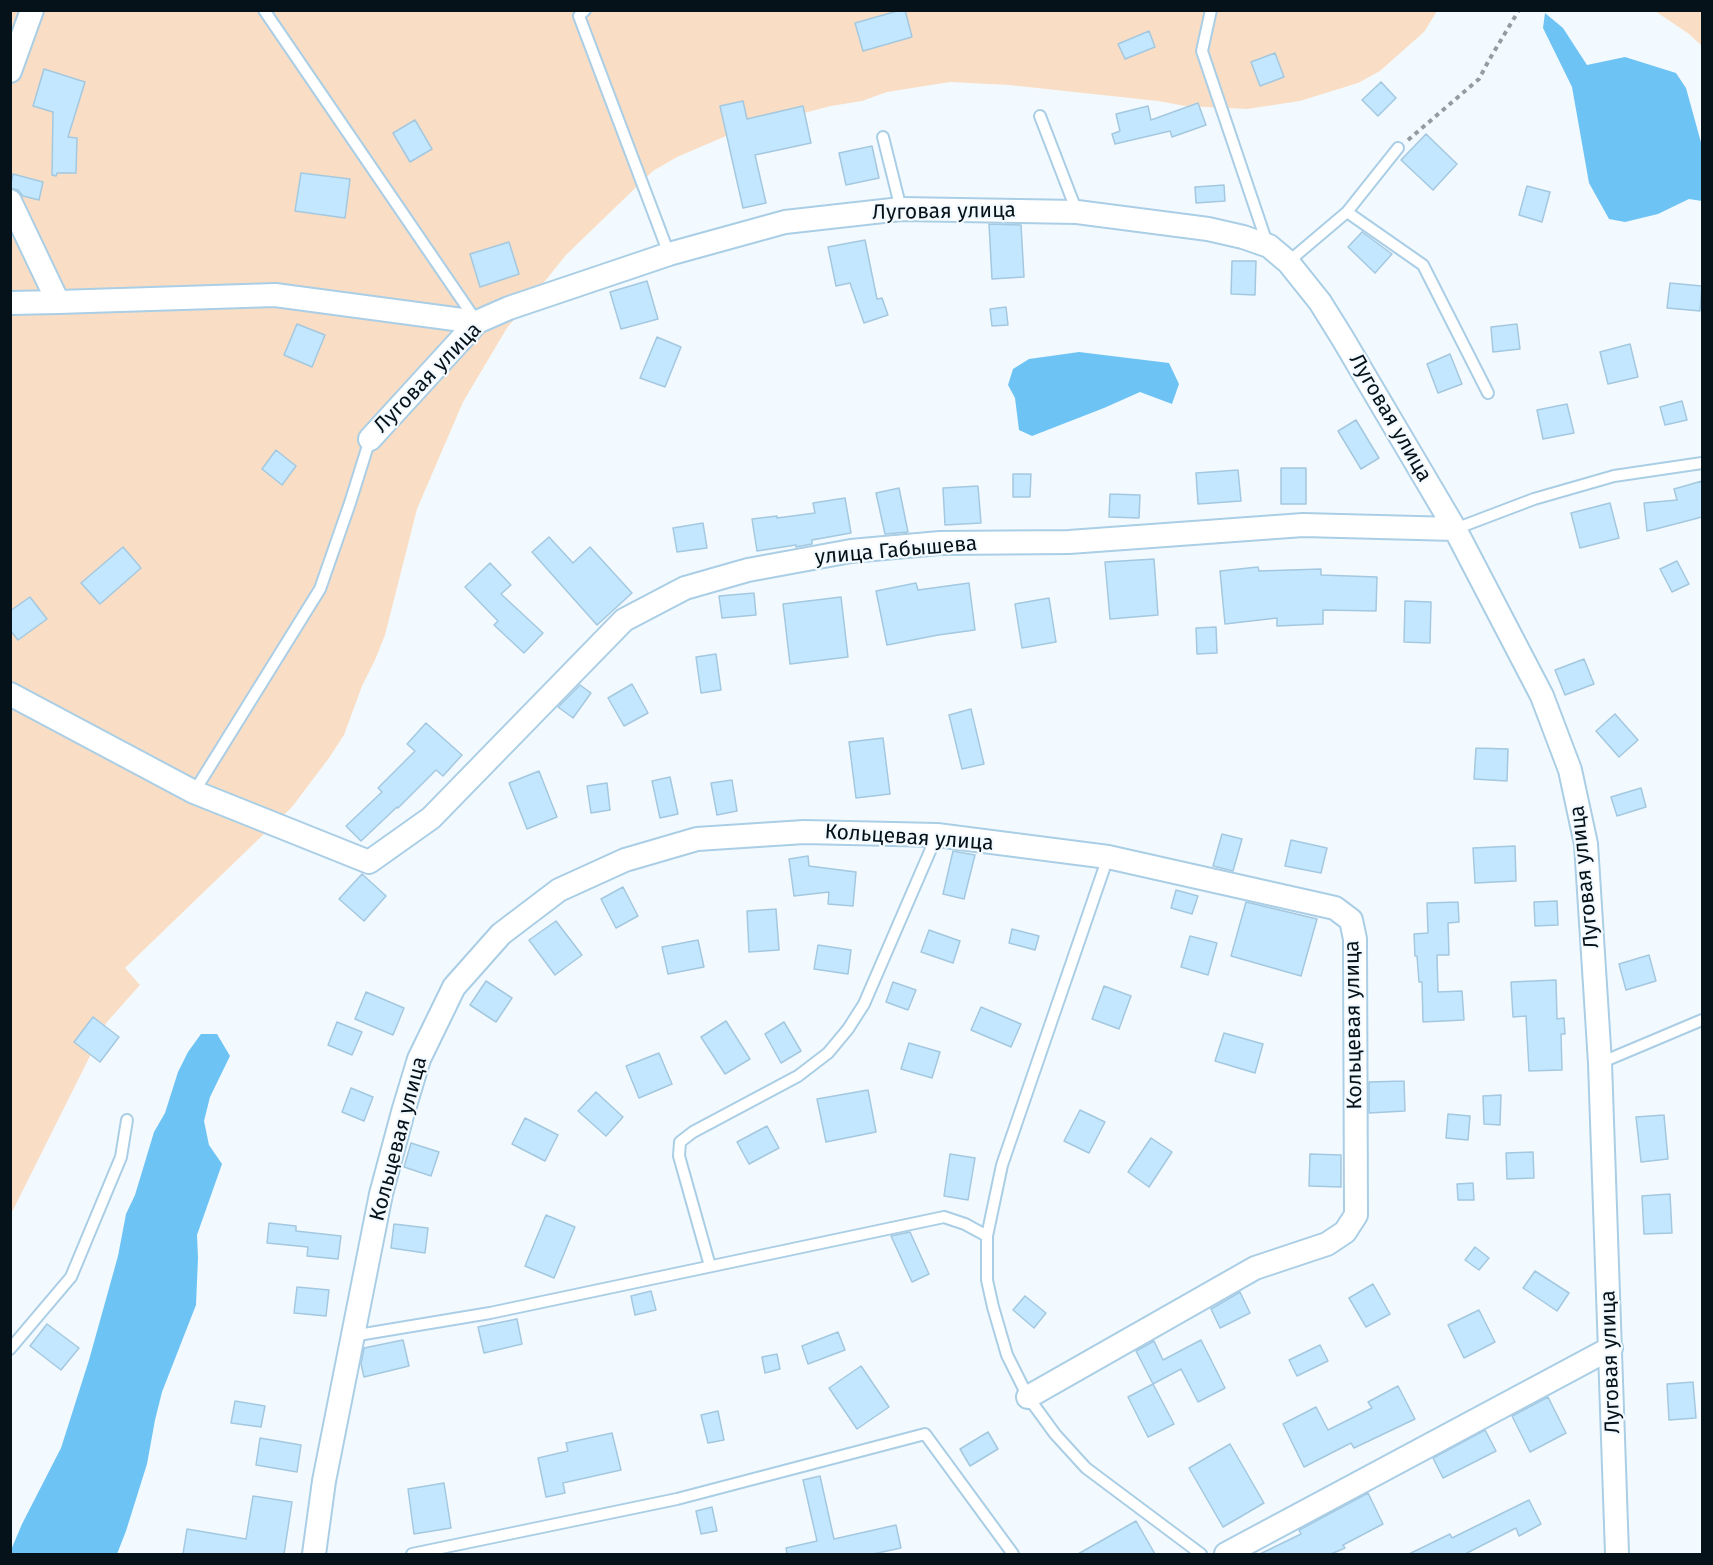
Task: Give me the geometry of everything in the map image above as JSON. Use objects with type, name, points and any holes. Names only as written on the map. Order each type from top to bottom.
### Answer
[{"type":"street","points":[[10,71],[32,10]]},
{"type":"street","points":[[10,201],[58,302]]},
{"type":"street","name":"Луговая улица","points":[[370,439],[477,322],[509,308],[669,254],[785,222],[901,209],[1077,212],[1208,229],[1243,237],[1269,246],[1288,262],[1320,302],[1337,329],[1455,529],[1542,696],[1570,770],[1586,844],[1600,1063],[1617,1554]]},
{"type":"street","points":[[10,303],[275,295],[477,322]]},
{"type":"street","name":"улица Габышева","points":[[194,792],[369,862],[431,818],[624,620],[685,588],[748,570],[851,551],[940,543],[1069,542],[1303,525],[1455,529]]},
{"type":"street","points":[[10,694],[194,792]]},
{"type":"street","name":"Кольцевая улица","points":[[314,1554],[324,1481],[381,1194],[419,1059],[454,987],[501,934],[559,891],[625,860],[697,839],[804,832],[937,835],[1108,857],[1335,908],[1351,920],[1355,939],[1356,1215],[1345,1232],[1327,1244],[1255,1268],[1028,1397]]},
{"type":"street","points":[[1226,1554],[1611,1348]]},
{"type":"lane","points":[[264,10],[477,322]]},
{"type":"lane","points":[[585,10],[579,16],[669,254]]},
{"type":"lane","points":[[1211,10],[1202,51],[1269,246]]},
{"type":"lane","points":[[1040,116],[1077,212]]},
{"type":"lane","points":[[883,137],[901,209]]},
{"type":"lane","points":[[1288,262],[1347,212],[1398,148]]},
{"type":"lane","points":[[1347,212],[1423,265],[1488,393]]},
{"type":"lane","points":[[194,792],[320,589],[370,439]]},
{"type":"lane","points":[[1455,529],[1534,499],[1614,476],[1702,463]]},
{"type":"lane","points":[[710,1266],[679,1156],[680,1142],[693,1132],[798,1076],[828,1053],[848,1029],[864,1004],[937,835]]},
{"type":"lane","points":[[1108,857],[1002,1165],[987,1236],[987,1280],[1007,1355],[1028,1397],[1055,1434],[1086,1468],[1201,1554]]},
{"type":"lane","points":[[1600,1063],[1702,1020]]},
{"type":"lane","points":[[10,1349],[71,1277],[121,1157],[127,1120]]},
{"type":"lane","points":[[352,1336],[490,1313],[944,1217],[965,1224],[987,1236]]},
{"type":"lane","points":[[412,1554],[677,1499],[925,1434],[1013,1554]]},
{"type":"path","points":[[1398,148],[1479,79],[1519,10]]},
{"type":"shaded area","points":[[11,11],[1437,11],[1424,32],[1380,71],[1358,83],[1300,101],[1247,109],[1185,106],[1009,85],[950,82],[887,92],[862,101],[831,106],[751,127],[677,157],[653,171],[566,255],[507,328],[463,402],[417,509],[385,635],[362,686],[344,735],[292,807],[125,968],[140,985],[107,1022],[11,1214]]},
{"type":"shaded area","points":[[1655,11],[1702,11],[1702,46],[1689,34]]},
{"type":"water","points":[[1545,13],[1563,28],[1587,65],[1625,57],[1676,73],[1686,88],[1702,146],[1702,201],[1689,199],[1658,214],[1625,222],[1609,219],[1589,183],[1572,87],[1543,28]]},
{"type":"water","points":[[1079,352],[1169,363],[1179,384],[1172,404],[1140,392],[1032,436],[1019,430],[1015,398],[1008,385],[1013,369],[1029,359]]},
{"type":"water","points":[[201,1034],[217,1034],[230,1056],[210,1097],[204,1121],[209,1145],[222,1164],[197,1235],[196,1305],[162,1392],[147,1464],[126,1531],[117,1554],[11,1554],[22,1524],[61,1448],[118,1256],[126,1214],[135,1195],[154,1132],[165,1113],[178,1072],[188,1052]]},
{"type":"building","points":[[905,10],[912,37],[863,51],[855,23]]},
{"type":"building","points":[[1149,31],[1155,47],[1125,59],[1118,44]]},
{"type":"building","points":[[1275,53],[1284,77],[1260,86],[1251,62]]},
{"type":"building","points":[[44,69],[85,82],[68,137],[77,138],[76,173],[52,175],[53,112],[33,106]]},
{"type":"building","points":[[1381,82],[1396,98],[1378,116],[1362,100]]},
{"type":"building","points":[[743,101],[747,119],[803,106],[811,143],[755,155],[766,203],[743,208],[720,106]]},
{"type":"building","points":[[1198,103],[1206,125],[1172,137],[1170,131],[1115,144],[1112,134],[1120,131],[1116,114],[1148,106],[1151,120]]},
{"type":"building","points":[[415,120],[432,149],[410,162],[393,133]]},
{"type":"building","points":[[1426,134],[1457,164],[1433,190],[1401,160]]},
{"type":"building","points":[[872,146],[879,178],[846,185],[839,153]]},
{"type":"building","points":[[301,173],[350,179],[345,218],[295,211]]},
{"type":"building","points":[[13,174],[43,182],[39,200],[23,196],[18,190],[10,188]]},
{"type":"building","points":[[1224,185],[1225,201],[1196,203],[1195,187]]},
{"type":"building","points":[[1527,186],[1550,192],[1542,222],[1519,215]]},
{"type":"building","points":[[989,224],[1021,225],[1024,277],[992,279]]},
{"type":"building","points":[[1362,232],[1392,254],[1375,273],[1348,247]]},
{"type":"building","points":[[865,240],[877,299],[882,298],[888,315],[864,323],[850,283],[836,286],[828,247]]},
{"type":"building","points":[[509,242],[519,274],[480,287],[470,254]]},
{"type":"building","points":[[1232,261],[1256,261],[1255,295],[1231,294]]},
{"type":"building","points":[[647,281],[658,319],[621,329],[610,292]]},
{"type":"building","points":[[1670,283],[1702,286],[1700,311],[1667,308]]},
{"type":"building","points":[[1006,307],[1008,325],[992,326],[990,309]]},
{"type":"building","points":[[297,324],[325,335],[312,367],[284,355]]},
{"type":"building","points":[[1517,324],[1520,349],[1493,352],[1491,327]]},
{"type":"building","points":[[657,337],[681,347],[665,387],[640,378]]},
{"type":"building","points":[[1630,344],[1638,377],[1608,384],[1600,352]]},
{"type":"building","points":[[1450,354],[1462,384],[1438,393],[1427,364]]},
{"type":"building","points":[[1682,401],[1687,420],[1665,425],[1660,407]]},
{"type":"building","points":[[1567,404],[1574,433],[1543,439],[1537,410]]},
{"type":"building","points":[[1356,420],[1379,458],[1361,469],[1338,431]]},
{"type":"building","points":[[276,450],[296,466],[282,485],[262,469]]},
{"type":"building","points":[[1281,468],[1306,468],[1306,504],[1281,504]]},
{"type":"building","points":[[1238,470],[1241,501],[1198,504],[1196,473]]},
{"type":"building","points":[[1013,474],[1031,474],[1030,497],[1013,497]]},
{"type":"building","points":[[1702,481],[1702,517],[1647,531],[1644,503],[1677,500],[1674,489]]},
{"type":"building","points":[[978,486],[981,523],[945,525],[943,488]]},
{"type":"building","points":[[899,488],[908,532],[885,534],[876,493]]},
{"type":"building","points":[[1110,494],[1140,495],[1139,518],[1109,517]]},
{"type":"building","points":[[845,498],[851,533],[812,540],[812,544],[757,551],[752,519],[815,513],[813,503]]},
{"type":"building","points":[[1610,503],[1619,538],[1580,548],[1571,513]]},
{"type":"building","points":[[703,523],[707,548],[677,552],[673,528]]},
{"type":"building","points":[[549,537],[573,563],[590,547],[632,593],[597,625],[532,552]]},
{"type":"building","points":[[123,547],[141,568],[100,604],[81,583]]},
{"type":"building","points":[[1154,559],[1158,615],[1110,619],[1105,562]]},
{"type":"building","points":[[1677,561],[1689,584],[1672,592],[1660,569]]},
{"type":"building","points":[[490,563],[511,585],[501,594],[543,633],[524,653],[494,625],[498,621],[465,587]]},
{"type":"building","points":[[1258,567],[1259,571],[1321,569],[1321,575],[1377,577],[1376,611],[1323,610],[1323,624],[1277,626],[1277,618],[1225,624],[1220,571]]},
{"type":"building","points":[[916,583],[918,590],[969,583],[975,630],[887,645],[876,591]]},
{"type":"building","points":[[754,593],[756,615],[722,618],[719,596]]},
{"type":"building","points":[[30,597],[47,619],[18,640],[10,630],[10,611]]},
{"type":"building","points":[[841,597],[848,657],[790,664],[783,604]]},
{"type":"building","points":[[1049,598],[1056,642],[1022,648],[1015,604]]},
{"type":"building","points":[[1405,601],[1431,602],[1430,643],[1404,642]]},
{"type":"building","points":[[1216,627],[1217,653],[1197,654],[1196,628]]},
{"type":"building","points":[[716,654],[721,690],[701,693],[696,657]]},
{"type":"building","points":[[1584,659],[1594,684],[1565,695],[1555,670]]},
{"type":"building","points":[[632,684],[648,713],[624,726],[608,698]]},
{"type":"building","points":[[580,685],[591,693],[573,718],[558,707]]},
{"type":"building","points":[[971,709],[984,764],[962,769],[949,715]]},
{"type":"building","points":[[1615,714],[1638,740],[1619,757],[1596,731]]},
{"type":"building","points":[[426,723],[462,755],[443,776],[436,770],[361,841],[346,826],[382,792],[378,788],[415,751],[407,744]]},
{"type":"building","points":[[883,738],[890,794],[856,798],[849,742]]},
{"type":"building","points":[[1476,748],[1508,749],[1507,781],[1474,779]]},
{"type":"building","points":[[539,771],[557,817],[527,829],[509,783]]},
{"type":"building","points":[[670,777],[678,814],[660,818],[652,781]]},
{"type":"building","points":[[732,780],[737,811],[717,815],[711,783]]},
{"type":"building","points":[[607,783],[610,810],[591,813],[587,786]]},
{"type":"building","points":[[1641,788],[1646,807],[1617,816],[1611,797]]},
{"type":"building","points":[[1222,834],[1242,839],[1233,871],[1213,866]]},
{"type":"building","points":[[1291,840],[1327,848],[1321,873],[1285,866]]},
{"type":"building","points":[[1515,846],[1516,881],[1475,883],[1473,848]]},
{"type":"building","points":[[953,851],[975,855],[964,899],[943,894]]},
{"type":"building","points":[[808,856],[809,866],[856,872],[853,906],[828,904],[829,892],[794,896],[789,859]]},
{"type":"building","points":[[362,874],[386,896],[364,921],[339,899]]},
{"type":"building","points":[[623,887],[638,916],[616,928],[601,899]]},
{"type":"building","points":[[1176,890],[1198,896],[1192,914],[1171,908]]},
{"type":"building","points":[[1557,901],[1558,925],[1535,926],[1534,902]]},
{"type":"building","points":[[1246,902],[1317,919],[1301,976],[1231,956]]},
{"type":"building","points":[[1458,902],[1459,922],[1448,923],[1449,955],[1437,955],[1438,992],[1462,991],[1464,1020],[1423,1022],[1422,982],[1419,982],[1414,934],[1428,933],[1427,903]]},
{"type":"building","points":[[776,909],[779,950],[749,952],[747,911]]},
{"type":"building","points":[[556,921],[582,955],[555,975],[529,940]]},
{"type":"building","points":[[1012,929],[1039,936],[1035,950],[1009,943]]},
{"type":"building","points":[[929,930],[960,941],[953,963],[921,952]]},
{"type":"building","points":[[1190,936],[1217,943],[1208,975],[1181,967]]},
{"type":"building","points":[[698,940],[704,967],[668,974],[662,947]]},
{"type":"building","points":[[818,945],[851,950],[848,974],[814,969]]},
{"type":"building","points":[[1649,955],[1656,981],[1626,990],[1619,964]]},
{"type":"building","points":[[1556,980],[1557,1019],[1564,1018],[1565,1034],[1561,1034],[1562,1070],[1529,1071],[1526,1016],[1513,1017],[1511,982]]},
{"type":"building","points":[[486,981],[512,998],[496,1022],[470,1005]]},
{"type":"building","points":[[893,982],[916,990],[908,1010],[886,1002]]},
{"type":"building","points":[[1104,986],[1131,996],[1119,1029],[1092,1019]]},
{"type":"building","points":[[366,992],[404,1008],[393,1035],[355,1019]]},
{"type":"building","points":[[981,1007],[1021,1024],[1011,1047],[971,1030]]},
{"type":"building","points":[[93,1017],[119,1037],[100,1062],[74,1042]]},
{"type":"building","points":[[726,1021],[750,1059],[725,1074],[701,1037]]},
{"type":"building","points":[[337,1022],[362,1032],[352,1055],[328,1045]]},
{"type":"building","points":[[784,1022],[801,1051],[781,1063],[765,1034]]},
{"type":"building","points":[[1224,1033],[1263,1044],[1255,1073],[1215,1061]]},
{"type":"building","points":[[909,1043],[940,1052],[932,1078],[901,1069]]},
{"type":"building","points":[[659,1053],[672,1084],[639,1098],[626,1066]]},
{"type":"building","points":[[1404,1081],[1405,1111],[1369,1113],[1369,1082]]},
{"type":"building","points":[[351,1088],[373,1097],[364,1121],[342,1112]]},
{"type":"building","points":[[868,1090],[876,1132],[826,1142],[817,1099]]},
{"type":"building","points":[[596,1092],[623,1117],[606,1136],[578,1111]]},
{"type":"building","points":[[1501,1095],[1500,1125],[1484,1124],[1483,1096]]},
{"type":"building","points":[[1080,1110],[1105,1122],[1089,1153],[1064,1141]]},
{"type":"building","points":[[1448,1114],[1470,1116],[1468,1140],[1446,1138]]},
{"type":"building","points":[[1664,1115],[1668,1159],[1641,1162],[1636,1117]]},
{"type":"building","points":[[525,1118],[558,1135],[545,1161],[512,1144]]},
{"type":"building","points":[[767,1126],[779,1148],[749,1164],[737,1142]]},
{"type":"building","points":[[1151,1138],[1172,1152],[1149,1187],[1128,1172]]},
{"type":"building","points":[[411,1143],[439,1152],[431,1176],[404,1167]]},
{"type":"building","points":[[1533,1152],[1534,1178],[1507,1179],[1506,1153]]},
{"type":"building","points":[[950,1154],[975,1158],[968,1200],[944,1196]]},
{"type":"building","points":[[1310,1154],[1341,1155],[1341,1187],[1309,1186]]},
{"type":"building","points":[[1473,1183],[1474,1200],[1458,1200],[1457,1184]]},
{"type":"building","points":[[1670,1194],[1672,1233],[1644,1234],[1642,1196]]},
{"type":"building","points":[[546,1215],[575,1227],[554,1278],[525,1266]]},
{"type":"building","points":[[269,1223],[296,1226],[296,1231],[341,1236],[338,1259],[307,1256],[308,1247],[267,1243]]},
{"type":"building","points":[[394,1224],[428,1228],[425,1253],[391,1248]]},
{"type":"building","points":[[910,1232],[929,1274],[912,1282],[891,1236]]},
{"type":"building","points":[[1475,1247],[1489,1258],[1479,1270],[1465,1260]]},
{"type":"building","points":[[1535,1271],[1569,1293],[1557,1311],[1523,1288]]},
{"type":"building","points":[[1373,1284],[1390,1314],[1366,1327],[1349,1298]]},
{"type":"building","points":[[297,1287],[329,1290],[326,1316],[294,1313]]},
{"type":"building","points":[[651,1291],[656,1310],[635,1315],[631,1296]]},
{"type":"building","points":[[1240,1292],[1250,1313],[1220,1328],[1211,1309]]},
{"type":"building","points":[[1025,1296],[1046,1313],[1034,1328],[1013,1310]]},
{"type":"building","points":[[1479,1310],[1495,1342],[1464,1358],[1448,1325]]},
{"type":"building","points":[[517,1319],[522,1344],[484,1353],[478,1327]]},
{"type":"building","points":[[47,1324],[79,1348],[61,1370],[30,1346]]},
{"type":"building","points":[[838,1332],[845,1350],[808,1364],[802,1346]]},
{"type":"building","points":[[403,1340],[409,1366],[364,1377],[361,1364],[364,1348]]},
{"type":"building","points":[[1201,1340],[1225,1388],[1198,1402],[1181,1369],[1153,1384],[1136,1351],[1154,1341],[1163,1360]]},
{"type":"building","points":[[1320,1345],[1328,1361],[1297,1376],[1289,1360]]},
{"type":"building","points":[[777,1354],[780,1369],[765,1373],[762,1357]]},
{"type":"building","points":[[861,1366],[889,1407],[857,1429],[829,1388]]},
{"type":"building","points":[[1693,1382],[1696,1418],[1669,1420],[1667,1384]]},
{"type":"building","points":[[1153,1384],[1174,1424],[1148,1437],[1128,1397]]},
{"type":"building","points":[[1398,1386],[1415,1419],[1354,1448],[1351,1443],[1304,1467],[1283,1424],[1316,1407],[1328,1430],[1372,1408],[1368,1402]]},
{"type":"building","points":[[1548,1397],[1566,1433],[1530,1452],[1512,1416]]},
{"type":"building","points":[[235,1401],[265,1406],[261,1427],[231,1423]]},
{"type":"building","points":[[718,1411],[724,1440],[708,1443],[701,1415]]},
{"type":"building","points":[[1485,1430],[1496,1451],[1443,1478],[1433,1458]]},
{"type":"building","points":[[988,1432],[998,1449],[970,1466],[960,1449]]},
{"type":"building","points":[[612,1433],[621,1470],[563,1483],[565,1493],[546,1497],[538,1458],[568,1451],[566,1443]]},
{"type":"building","points":[[260,1438],[301,1445],[297,1472],[256,1465]]},
{"type":"building","points":[[1230,1444],[1264,1503],[1223,1527],[1189,1468]]},
{"type":"building","points":[[820,1476],[834,1539],[896,1525],[901,1548],[873,1554],[787,1554],[786,1548],[817,1541],[803,1480]]},
{"type":"building","points":[[444,1483],[451,1528],[414,1534],[408,1489]]},
{"type":"building","points":[[1368,1493],[1383,1524],[1343,1545],[1345,1548],[1331,1554],[1260,1554],[1301,1534],[1299,1530]]},
{"type":"building","points":[[253,1496],[292,1502],[284,1554],[183,1554],[187,1529],[246,1539]]},
{"type":"building","points":[[1529,1500],[1541,1524],[1519,1536],[1516,1528],[1465,1554],[1409,1554],[1450,1534],[1452,1538]]},
{"type":"building","points":[[712,1507],[717,1531],[701,1534],[696,1511]]},
{"type":"building","points":[[1136,1521],[1155,1554],[1078,1554]]}]
